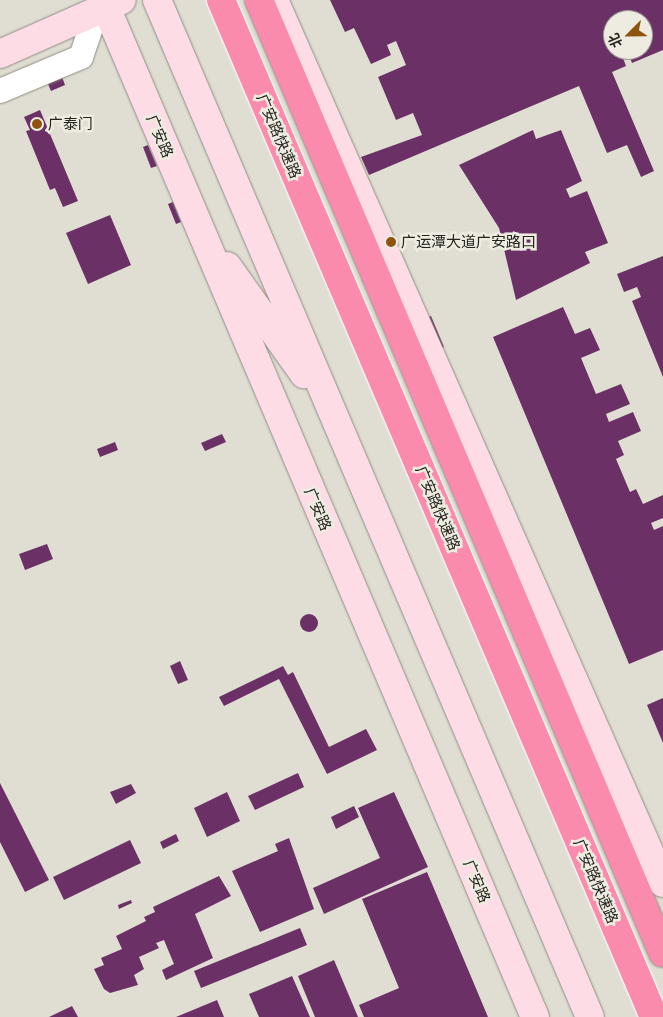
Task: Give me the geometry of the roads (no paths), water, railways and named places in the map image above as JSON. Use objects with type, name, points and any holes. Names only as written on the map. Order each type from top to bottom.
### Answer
[{"type":"highway","name":"广安路快速路","points":[[221,0],[654,1017]]},
{"type":"highway","points":[[259,0],[663,953]]},
{"type":"main road","points":[[156,0],[590,1017]]},
{"type":"main road","points":[[208,0],[660,1017]]},
{"type":"main road","points":[[274,0],[663,883]]},
{"type":"main road","points":[[0,54],[107,5]]},
{"type":"main road","name":"广安路","points":[[107,5],[196,222],[535,1017]]},
{"type":"main road","points":[[196,222],[334,417]]},
{"type":"street","points":[[0,91],[81,57],[107,5]]},
{"type":"place","name":"广泰门","points":[[37,124]]},
{"type":"place","name":"广运潭大道广安路口","points":[[391,242]]}]
